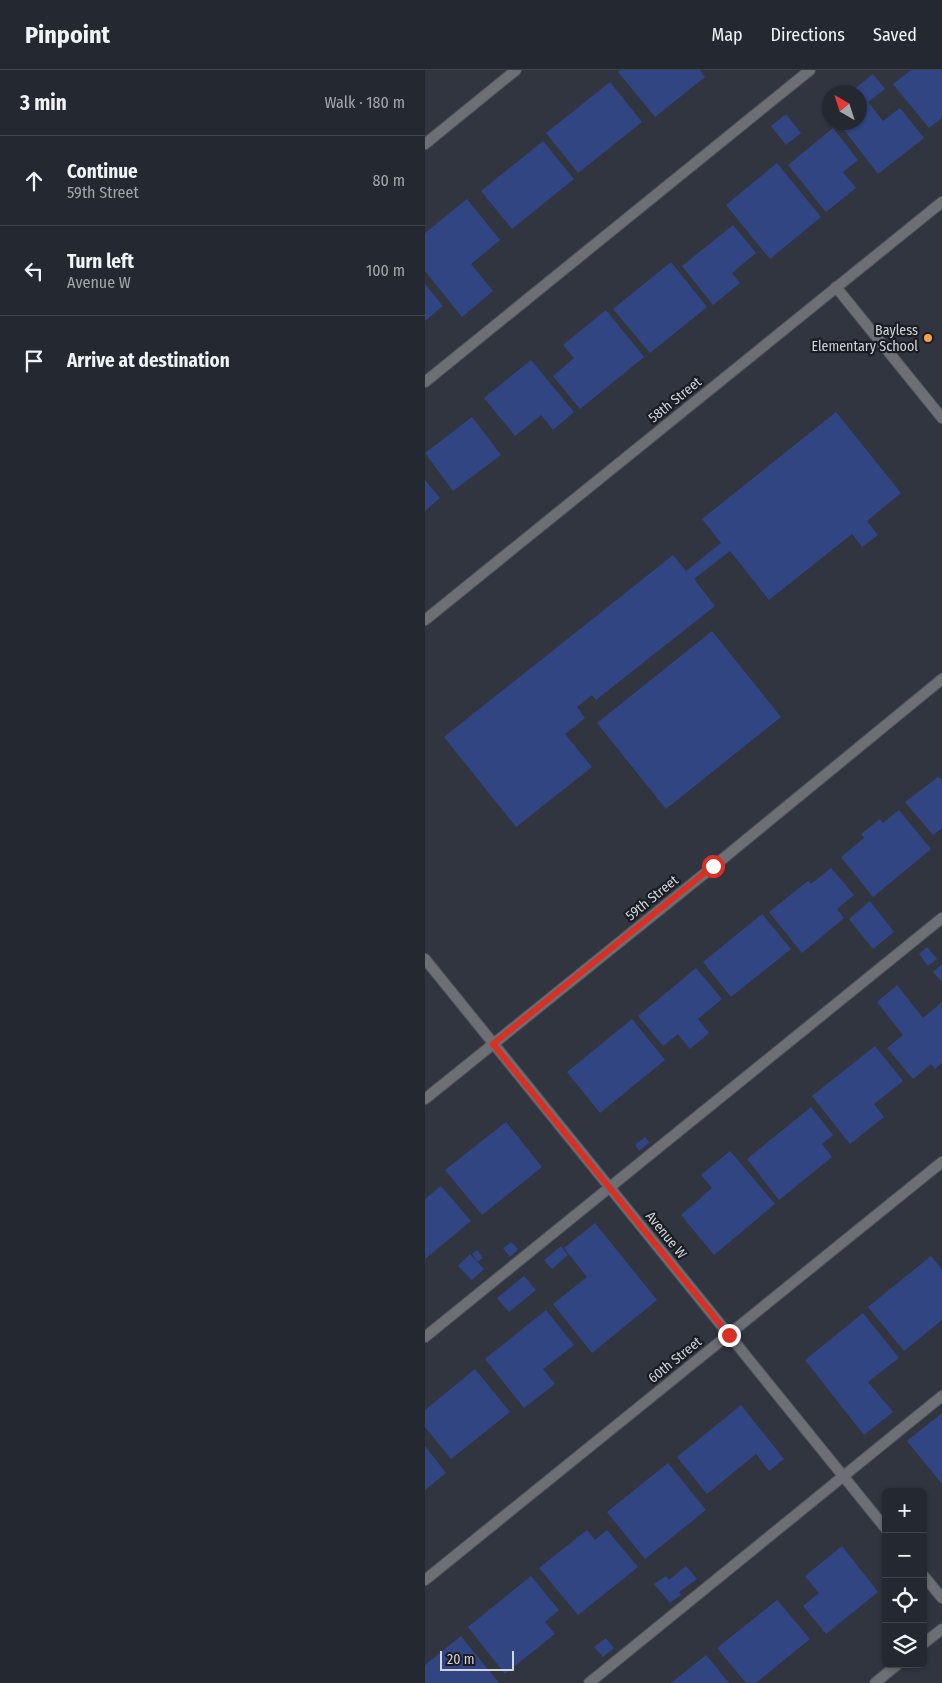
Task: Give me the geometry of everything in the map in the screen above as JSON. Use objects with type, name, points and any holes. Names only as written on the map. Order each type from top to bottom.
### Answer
[{"type":"street","points":[[425,144],[515,70]]},
{"type":"street","points":[[425,382],[810,70]]},
{"type":"street","name":"58th Street","points":[[425,620],[942,202]]},
{"type":"street","points":[[836,287],[942,418]]},
{"type":"street","name":"59th Street","points":[[425,1099],[942,679]]},
{"type":"street","points":[[425,1337],[942,918]]},
{"type":"street","name":"Avenue W","points":[[425,959],[882,1524]]},
{"type":"street","name":"60th Street","points":[[425,1580],[942,1162]]},
{"type":"street","points":[[589,1683],[942,1396]]},
{"type":"street","points":[[925,1578],[942,1598]]},
{"type":"street","points":[[927,1641],[942,1629]]},
{"type":"street","points":[[875,1683],[894,1668]]},
{"type":"building","points":[[621,70],[700,70],[705,77],[655,117],[618,72]]},
{"type":"building","points":[[911,70],[942,70],[942,118],[929,128],[893,84]]},
{"type":"building","points":[[873,74],[885,89],[868,102],[883,121],[900,108],[924,138],[878,174],[844,130],[867,130],[867,85],[859,85]]},
{"type":"building","points":[[610,82],[642,122],[578,173],[546,133]]},
{"type":"building","points":[[786,114],[801,133],[786,145],[771,126]]},
{"type":"building","points":[[831,130],[835,130],[858,160],[843,172],[856,188],[826,212],[788,165]]},
{"type":"building","points":[[543,141],[574,179],[512,229],[481,191]]},
{"type":"building","points":[[777,163],[821,217],[770,259],[726,205]]},
{"type":"building","points":[[467,199],[500,240],[471,264],[493,291],[462,317],[425,271],[425,233]]},
{"type":"building","points":[[733,225],[756,253],[732,273],[740,283],[713,305],[682,266]]},
{"type":"building","points":[[671,262],[707,307],[650,353],[613,309]]},
{"type":"building","points":[[425,284],[443,306],[425,321]]},
{"type":"building","points":[[606,310],[644,357],[580,409],[553,376],[574,358],[563,345]]},
{"type":"building","points":[[531,360],[574,412],[553,430],[541,415],[515,436],[484,398]]},
{"type":"building","points":[[836,412],[901,493],[867,521],[878,535],[862,547],[852,534],[769,600],[730,551],[694,579],[715,606],[596,700],[592,695],[577,707],[585,718],[565,734],[592,767],[516,827],[444,737],[673,555],[686,571],[721,543],[702,519]]},
{"type":"building","points":[[472,417],[501,455],[453,491],[425,453]]},
{"type":"building","points":[[425,480],[440,498],[425,511]]},
{"type":"building","points":[[712,631],[781,717],[666,809],[597,723]]},
{"type":"building","points":[[938,777],[942,778],[942,828],[933,835],[905,802]]},
{"type":"building","points":[[899,810],[931,849],[873,897],[841,857],[864,838],[861,834],[880,819],[883,823]]},
{"type":"building","points":[[831,868],[854,895],[837,909],[844,918],[802,953],[769,912],[808,881],[811,884]]},
{"type":"building","points":[[870,901],[894,932],[873,949],[849,919]]},
{"type":"building","points":[[762,914],[791,949],[731,997],[703,962]]},
{"type":"building","points":[[927,947],[937,959],[928,966],[919,954]]},
{"type":"building","points":[[942,964],[942,982],[933,972]]},
{"type":"building","points":[[696,968],[722,999],[698,1019],[709,1033],[690,1049],[678,1034],[663,1046],[638,1016]]},
{"type":"building","points":[[897,985],[923,1018],[942,1002],[942,1063],[935,1069],[931,1064],[913,1079],[887,1048],[903,1035],[877,1002]]},
{"type":"building","points":[[632,1019],[665,1060],[600,1113],[567,1072]]},
{"type":"building","points":[[875,1046],[903,1081],[874,1104],[884,1117],[850,1144],[812,1096]]},
{"type":"building","points":[[811,1107],[833,1135],[822,1144],[832,1157],[779,1200],[747,1159]]},
{"type":"building","points":[[506,1122],[542,1167],[482,1215],[445,1170]]},
{"type":"building","points":[[645,1137],[649,1143],[639,1151],[635,1145]]},
{"type":"building","points":[[730,1151],[775,1204],[714,1255],[681,1215],[712,1188],[701,1175]]},
{"type":"building","points":[[441,1186],[471,1221],[425,1259],[425,1199]]},
{"type":"building","points":[[595,1223],[657,1300],[592,1353],[553,1304],[587,1277],[564,1248]]},
{"type":"building","points":[[511,1242],[518,1249],[510,1257],[503,1248]]},
{"type":"building","points":[[561,1246],[568,1255],[552,1269],[544,1260]]},
{"type":"building","points":[[477,1250],[483,1258],[478,1262],[472,1254]]},
{"type":"building","points":[[470,1254],[484,1269],[472,1280],[458,1266]]},
{"type":"building","points":[[931,1256],[942,1270],[942,1320],[904,1351],[868,1307]]},
{"type":"building","points":[[524,1276],[536,1290],[509,1312],[497,1298]]},
{"type":"building","points":[[546,1310],[574,1345],[543,1369],[555,1384],[524,1408],[485,1359]]},
{"type":"building","points":[[863,1313],[899,1358],[868,1382],[893,1412],[864,1435],[805,1360]]},
{"type":"building","points":[[475,1369],[510,1412],[451,1459],[425,1427],[425,1410]]},
{"type":"building","points":[[741,1405],[784,1459],[769,1471],[756,1454],[707,1494],[677,1457]]},
{"type":"building","points":[[942,1413],[942,1484],[907,1441]]},
{"type":"building","points":[[425,1446],[446,1473],[425,1490]]},
{"type":"building","points":[[668,1463],[706,1510],[645,1559],[607,1512]]},
{"type":"building","points":[[587,1530],[595,1540],[607,1530],[638,1567],[578,1615],[539,1568]]},
{"type":"building","points":[[842,1546],[878,1592],[826,1634],[803,1606],[819,1593],[805,1576]]},
{"type":"building","points":[[686,1566],[697,1579],[679,1592],[681,1595],[670,1603],[654,1584],[666,1576],[669,1580]]},
{"type":"building","points":[[531,1576],[559,1610],[545,1622],[555,1634],[505,1674],[468,1627]]},
{"type":"building","points":[[777,1600],[810,1639],[756,1683],[746,1683],[717,1648]]},
{"type":"building","points":[[461,1636],[499,1683],[425,1683],[425,1665]]},
{"type":"building","points":[[606,1638],[614,1648],[603,1657],[594,1647]]},
{"type":"building","points":[[706,1655],[729,1683],[671,1683]]},
{"type":"place","name":"Bayless Elementary School","points":[[928,338]]},
{"type":"route","points":[[713,866],[493,1044],[729,1335]]}]
